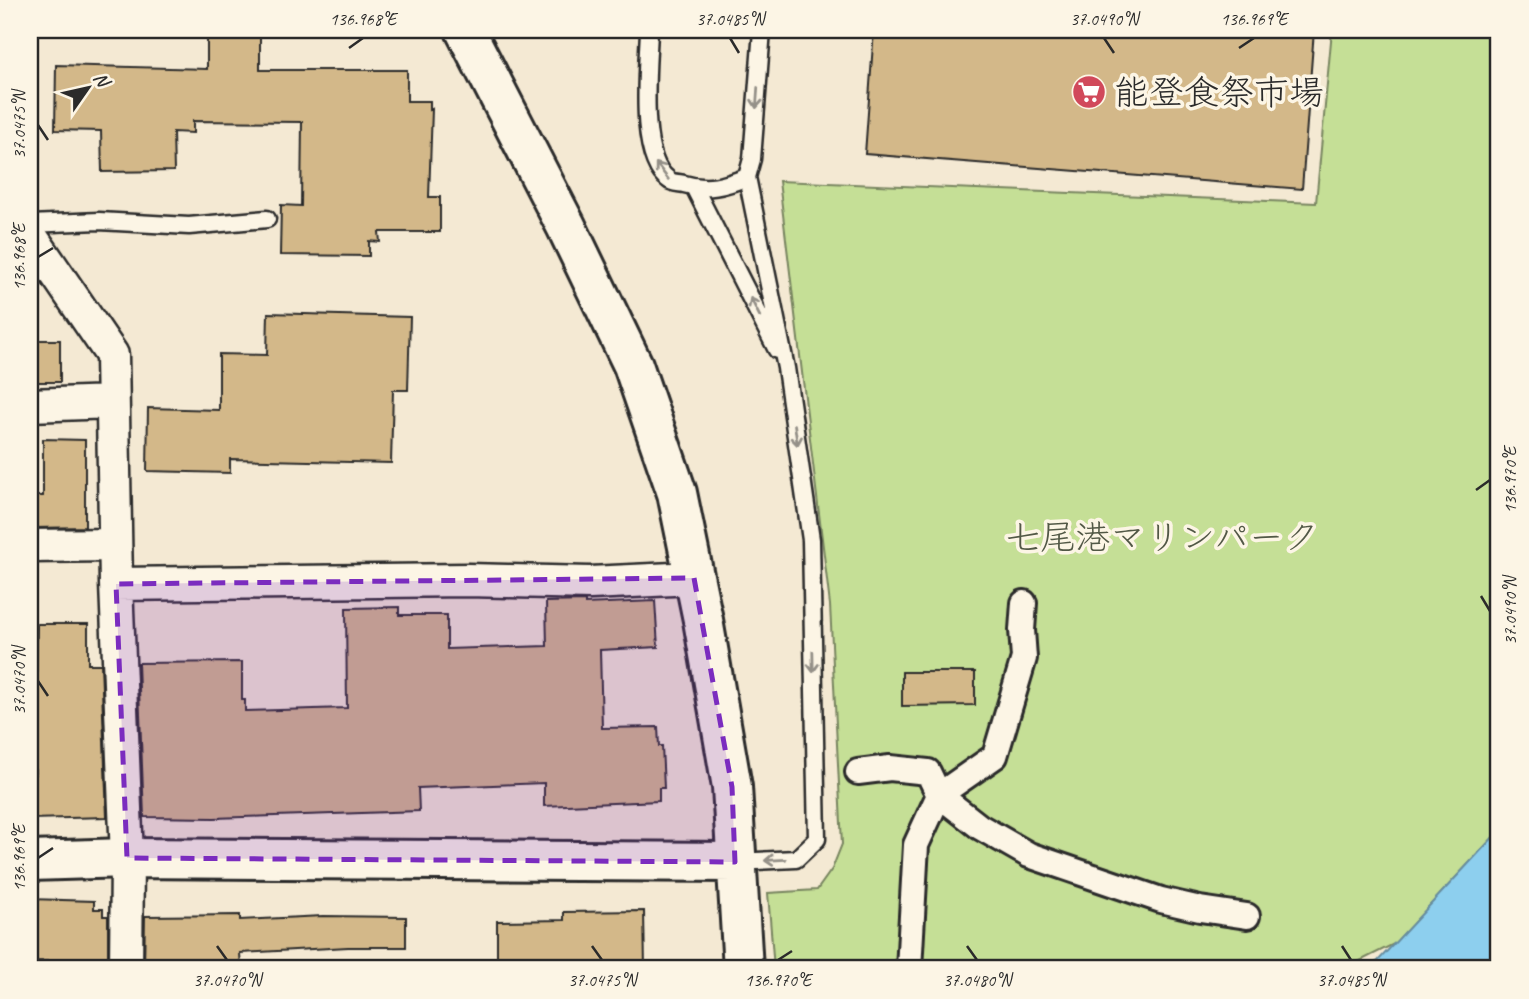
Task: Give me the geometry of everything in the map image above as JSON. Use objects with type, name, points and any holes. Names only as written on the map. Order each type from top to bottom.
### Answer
[{"type":"street","points":[[465,30],[566,226],[633,365],[677,493],[732,787],[743,969]]},
{"type":"street","points":[[30,234],[112,355],[116,584],[127,858],[126,969]]},
{"type":"street","points":[[30,405],[112,402]]},
{"type":"street","points":[[30,546],[115,545]]},
{"type":"street","points":[[116,584],[454,580],[590,583],[694,578]]},
{"type":"street","points":[[909,969],[916,845],[939,795],[995,756],[1024,658],[1021,630],[1024,603]]},
{"type":"street","points":[[858,772],[890,768],[928,772],[939,795],[980,827],[1029,855],[1161,900],[1247,916]]},
{"type":"street","points":[[30,861],[127,858],[735,862]]},
{"type":"lane","points":[[649,30],[647,133],[654,162],[668,180],[694,187],[723,187],[747,177]]},
{"type":"lane","points":[[735,862],[796,859],[817,839],[811,540],[786,368],[747,177],[752,159],[762,30]]},
{"type":"lane","points":[[694,187],[786,368]]},
{"type":"lane","points":[[30,224],[99,222],[189,226],[267,219]]},
{"type":"highlighted area","points":[[694,578],[732,787],[735,862],[127,858],[116,584]]},
{"type":"green space","name":"七尾港マリンパーク","points":[[1332,30],[1499,30],[1499,831],[1394,944],[1344,969],[774,969],[768,893],[817,890],[832,869],[842,844],[830,605],[779,181],[1316,203]]},
{"type":"water","points":[[1499,831],[1499,969],[1364,969],[1378,961]]},
{"type":"building","points":[[207,30],[260,30],[260,70],[407,70],[407,101],[430,101],[430,110],[432,109],[429,197],[440,197],[440,232],[379,232],[380,242],[369,241],[369,256],[280,255],[281,205],[301,206],[302,122],[193,121],[193,133],[173,132],[174,171],[102,172],[101,131],[55,130],[56,65],[207,69]]},
{"type":"building","name":"能登食祭市場","points":[[874,30],[1314,30],[1302,189],[865,154]]},
{"type":"building","points":[[268,313],[410,317],[408,390],[393,390],[391,463],[230,459],[230,473],[147,471],[148,408],[219,410],[219,354],[267,355]]},
{"type":"building","points":[[30,340],[60,340],[60,382],[30,382]]},
{"type":"building","points":[[43,439],[85,440],[85,527],[35,528],[35,496],[43,496]]},
{"type":"building","points":[[585,601],[585,604],[655,601],[658,647],[600,650],[602,728],[658,727],[659,746],[662,746],[664,788],[659,788],[659,801],[544,806],[544,783],[418,788],[419,811],[214,818],[144,817],[138,663],[242,662],[242,700],[245,700],[245,711],[347,708],[346,608],[399,607],[399,615],[447,615],[447,649],[547,646],[546,602]]},
{"type":"building","points":[[37,624],[88,624],[88,664],[101,664],[107,817],[30,819],[30,786],[35,786],[33,690],[36,690]]},
{"type":"building","points":[[902,672],[975,672],[975,705],[902,706]]},
{"type":"building","points":[[30,899],[94,901],[94,909],[103,909],[103,916],[108,916],[108,962],[30,961]]},
{"type":"building","points":[[644,911],[645,969],[497,969],[497,921],[564,920],[564,912]]},
{"type":"building","points":[[240,915],[240,920],[323,916],[406,917],[406,947],[240,953],[241,969],[144,969],[145,916]]},
{"type":"place","name":"能登食祭市場","points":[[1089,92]]}]
